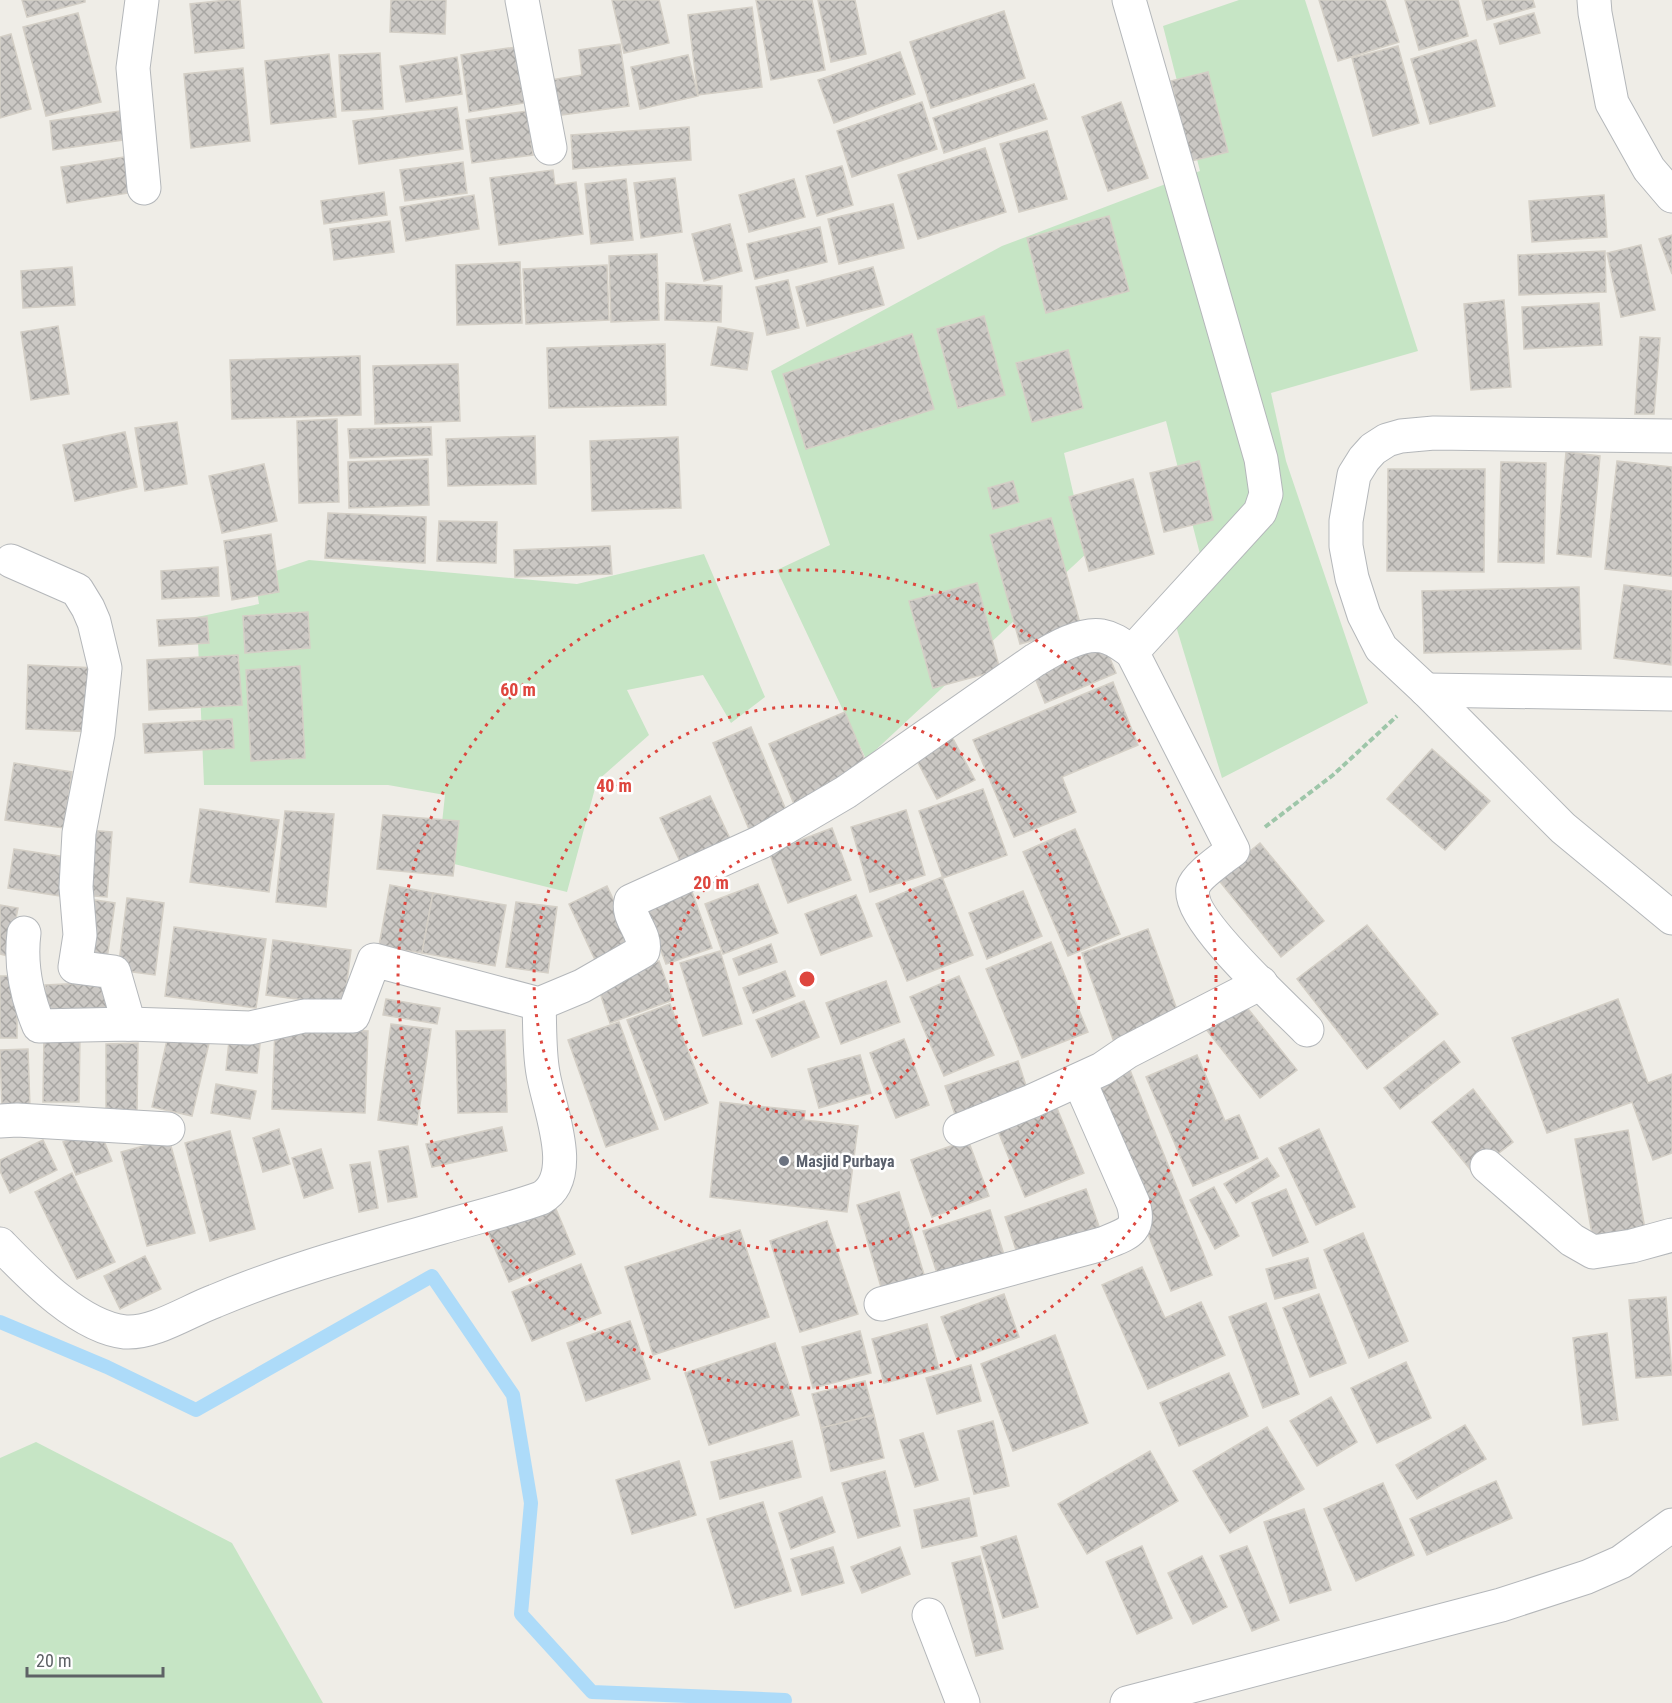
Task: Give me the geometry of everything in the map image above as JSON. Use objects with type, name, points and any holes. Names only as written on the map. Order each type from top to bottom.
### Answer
[{"type":"street","points":[[142,0],[133,68],[144,188]]},
{"type":"street","points":[[522,0],[550,147]]},
{"type":"street","points":[[1129,0],[1261,459],[1266,494],[1260,512],[1132,652]]},
{"type":"street","points":[[1594,0],[1612,103],[1649,169],[1672,196]]},
{"type":"street","points":[[1672,436],[1434,433],[1401,436],[1373,449],[1364,459],[1354,475],[1346,521],[1346,546],[1352,578],[1364,615],[1381,648],[1563,828],[1672,918]]},
{"type":"street","points":[[11,561],[76,590],[88,608],[100,642],[105,668],[104,689],[79,833],[76,887],[80,935],[75,967],[114,972],[129,1024]]},
{"type":"street","points":[[24,933],[23,971],[39,1026],[129,1024],[250,1028],[304,1016],[353,1016],[374,960],[539,1004],[582,986],[640,954],[644,942],[630,910],[631,901],[761,842],[846,792],[1035,660],[1076,640],[1097,636],[1113,639],[1132,652],[1233,850],[1198,879],[1193,887],[1193,900],[1197,910],[1211,931],[1307,1030]]},
{"type":"street","points":[[1426,690],[1672,694]]},
{"type":"street","points":[[960,1130],[1102,1069],[1127,1052],[1261,983]]},
{"type":"street","points":[[0,1244],[29,1274],[72,1309],[95,1323],[126,1332],[159,1326],[266,1280],[541,1198],[553,1189],[559,1164],[554,1116],[543,1073],[539,1004]]},
{"type":"street","points":[[881,1304],[1102,1244],[1130,1231],[1136,1225],[1137,1216],[1133,1203],[1079,1080]]},
{"type":"street","points":[[0,1120],[168,1129]]},
{"type":"street","points":[[1487,1166],[1572,1240],[1593,1252],[1632,1246],[1672,1235]]},
{"type":"street","points":[[1127,1703],[1500,1605],[1587,1577],[1621,1562],[1672,1525]]},
{"type":"street","points":[[1621,1562],[1672,1556]]},
{"type":"street","points":[[929,1615],[963,1703]]},
{"type":"path","points":[[1233,850],[1333,775],[1426,690]]},
{"type":"green space","points":[[1239,0],[1305,0],[1418,351],[1271,393],[1286,461],[1368,703],[1222,778],[1169,603],[1200,554],[1166,421],[1064,453],[1087,553],[866,759],[777,570],[830,545],[771,371],[1002,246],[1200,171],[1163,26]]},
{"type":"green space","points":[[704,554],[765,697],[731,723],[703,675],[627,690],[649,735],[597,781],[567,892],[438,860],[445,795],[388,785],[204,785],[197,617],[259,604],[255,578],[309,560],[577,584]]},
{"type":"green space","points":[[36,1442],[232,1543],[323,1703],[0,1703],[0,1458]]},
{"type":"building","points":[[22,0],[85,0],[85,2],[27,17]]},
{"type":"building","points":[[240,0],[244,48],[195,53],[190,4]]},
{"type":"building","points":[[391,0],[446,0],[445,34],[390,32]]},
{"type":"building","points":[[612,0],[659,0],[669,43],[624,53]]},
{"type":"building","points":[[756,0],[812,0],[825,70],[771,80]]},
{"type":"building","points":[[818,0],[855,0],[866,54],[831,62]]},
{"type":"building","points":[[1319,0],[1385,0],[1399,42],[1338,61]]},
{"type":"building","points":[[1405,0],[1458,0],[1468,36],[1419,50]]},
{"type":"building","points":[[1482,0],[1533,0],[1535,7],[1487,20]]},
{"type":"building","points":[[752,7],[762,87],[698,95],[688,15]]},
{"type":"building","points":[[1004,11],[1025,78],[931,108],[910,42]]},
{"type":"building","points":[[78,13],[101,102],[46,116],[23,27]]},
{"type":"building","points":[[1534,13],[1540,33],[1500,44],[1494,24]]},
{"type":"building","points":[[11,34],[31,109],[0,118],[0,37]]},
{"type":"building","points":[[1476,40],[1495,106],[1430,124],[1411,59]]},
{"type":"building","points":[[620,44],[629,106],[555,116],[551,80],[582,75],[579,50]]},
{"type":"building","points":[[1398,46],[1419,123],[1373,136],[1352,58]]},
{"type":"building","points":[[516,47],[524,103],[469,112],[461,55]]},
{"type":"building","points":[[900,52],[915,94],[834,123],[818,80]]},
{"type":"building","points":[[380,53],[383,109],[342,111],[339,55]]},
{"type":"building","points":[[329,54],[336,117],[271,124],[265,61]]},
{"type":"building","points":[[688,55],[698,96],[640,109],[631,67]]},
{"type":"building","points":[[457,57],[462,94],[406,102],[400,66]]},
{"type":"building","points":[[243,68],[250,141],[191,148],[184,74]]},
{"type":"building","points":[[1208,72],[1228,152],[1191,161],[1171,81]]},
{"type":"building","points":[[1034,84],[1047,119],[944,153],[933,118]]},
{"type":"building","points":[[922,102],[937,149],[852,177],[837,131]]},
{"type":"building","points":[[1121,102],[1148,178],[1108,191],[1082,117]]},
{"type":"building","points":[[457,107],[463,149],[359,164],[353,121]]},
{"type":"building","points":[[127,110],[130,139],[53,150],[50,121]]},
{"type":"building","points":[[527,111],[533,155],[472,163],[466,120]]},
{"type":"building","points":[[689,127],[691,160],[573,169],[571,135]]},
{"type":"building","points":[[1047,131],[1067,199],[1019,212],[1000,144]]},
{"type":"building","points":[[985,148],[1006,212],[918,239],[898,175]]},
{"type":"building","points":[[136,155],[141,191],[67,203],[61,167]]},
{"type":"building","points":[[463,162],[467,193],[405,201],[400,170]]},
{"type":"building","points":[[842,166],[853,205],[817,216],[806,176]]},
{"type":"building","points":[[553,170],[555,185],[576,182],[583,234],[499,245],[490,178]]},
{"type":"building","points":[[675,178],[682,232],[641,238],[634,183]]},
{"type":"building","points":[[626,179],[633,240],[591,244],[585,184]]},
{"type":"building","points":[[794,179],[805,217],[749,232],[739,195]]},
{"type":"building","points":[[384,192],[387,215],[324,224],[321,201]]},
{"type":"building","points":[[474,195],[479,229],[406,241],[400,207]]},
{"type":"building","points":[[1604,195],[1607,237],[1532,242],[1529,201]]},
{"type":"building","points":[[893,204],[904,248],[839,264],[828,219]]},
{"type":"building","points":[[1109,216],[1129,291],[1046,313],[1027,238]]},
{"type":"building","points":[[390,221],[394,252],[334,260],[330,229]]},
{"type":"building","points":[[730,224],[742,271],[704,281],[692,234]]},
{"type":"building","points":[[820,227],[827,262],[755,279],[747,244]]},
{"type":"building","points":[[1672,235],[1672,274],[1659,239]]},
{"type":"building","points":[[1641,245],[1655,310],[1621,317],[1607,253]]},
{"type":"building","points":[[1605,251],[1606,292],[1519,295],[1518,255]]},
{"type":"building","points":[[657,254],[659,320],[611,322],[609,256]]},
{"type":"building","points":[[520,262],[522,323],[457,325],[456,265]]},
{"type":"building","points":[[607,265],[609,320],[526,324],[523,269]]},
{"type":"building","points":[[72,267],[75,305],[23,308],[21,271]]},
{"type":"building","points":[[873,267],[884,305],[807,326],[796,287]]},
{"type":"building","points":[[788,280],[799,328],[767,335],[756,287]]},
{"type":"building","points":[[666,283],[722,286],[721,322],[665,320]]},
{"type":"building","points":[[1504,300],[1511,387],[1471,390],[1464,304]]},
{"type":"building","points":[[1599,303],[1602,345],[1524,349],[1522,307]]},
{"type":"building","points":[[984,316],[1005,395],[958,408],[937,329]]},
{"type":"building","points":[[58,326],[69,394],[31,400],[21,332]]},
{"type":"building","points":[[718,327],[753,333],[747,370],[711,365]]},
{"type":"building","points":[[912,334],[934,409],[806,449],[783,374]]},
{"type":"building","points":[[1640,337],[1660,338],[1654,414],[1635,414]]},
{"type":"building","points":[[665,344],[666,405],[549,408],[547,348]]},
{"type":"building","points":[[1068,350],[1083,408],[1032,422],[1016,363]]},
{"type":"building","points":[[360,356],[361,415],[232,419],[230,360]]},
{"type":"building","points":[[458,364],[460,421],[375,424],[373,366]]},
{"type":"building","points":[[337,419],[339,502],[299,503],[297,421]]},
{"type":"building","points":[[177,422],[187,484],[145,491],[135,428]]},
{"type":"building","points":[[431,427],[432,455],[350,458],[348,429]]},
{"type":"building","points":[[125,432],[137,487],[75,501],[63,445]]},
{"type":"building","points":[[535,436],[536,484],[448,486],[446,439]]},
{"type":"building","points":[[678,437],[681,508],[592,511],[590,441]]},
{"type":"building","points":[[1566,452],[1600,456],[1591,557],[1557,554]]},
{"type":"building","points":[[428,459],[429,505],[349,508],[348,462]]},
{"type":"building","points":[[1199,461],[1213,520],[1164,532],[1150,473]]},
{"type":"building","points":[[1617,461],[1672,467],[1672,576],[1605,569]]},
{"type":"building","points":[[1501,462],[1546,463],[1544,563],[1498,562]]},
{"type":"building","points":[[264,464],[277,521],[222,533],[209,476]]},
{"type":"building","points":[[1388,469],[1485,469],[1484,572],[1387,571]]},
{"type":"building","points":[[1133,479],[1154,554],[1089,571],[1069,497]]},
{"type":"building","points":[[1013,481],[1019,502],[993,509],[988,488]]},
{"type":"building","points":[[328,513],[426,517],[425,563],[325,558]]},
{"type":"building","points":[[1051,518],[1081,627],[1020,644],[990,535]]},
{"type":"building","points":[[439,521],[497,522],[496,563],[437,561]]},
{"type":"building","points":[[271,534],[279,592],[232,600],[224,541]]},
{"type":"building","points":[[610,546],[612,574],[515,577],[514,550]]},
{"type":"building","points":[[218,567],[219,596],[162,599],[161,571]]},
{"type":"building","points":[[977,583],[1000,670],[933,688],[909,601]]},
{"type":"building","points":[[1624,585],[1672,591],[1671,665],[1614,658]]},
{"type":"building","points":[[1579,587],[1581,649],[1424,653],[1422,591]]},
{"type":"building","points":[[308,612],[310,648],[245,653],[243,616]]},
{"type":"building","points":[[207,617],[209,643],[159,646],[157,620]]},
{"type":"building","points":[[1102,639],[1116,673],[1045,703],[1031,668]]},
{"type":"building","points":[[238,655],[242,705],[149,710],[147,660]]},
{"type":"building","points":[[28,665],[98,668],[95,732],[26,729]]},
{"type":"building","points":[[300,666],[305,758],[251,761],[246,670]]},
{"type":"building","points":[[1113,682],[1138,745],[1062,777],[1076,812],[1014,837],[973,740]]},
{"type":"building","points":[[845,712],[870,772],[794,804],[769,744]]},
{"type":"building","points":[[232,719],[234,748],[145,753],[143,724]]},
{"type":"building","points":[[751,727],[789,817],[751,834],[713,743]]},
{"type":"building","points":[[951,735],[975,780],[937,799],[913,753]]},
{"type":"building","points":[[1432,749],[1490,801],[1445,850],[1387,799]]},
{"type":"building","points":[[14,763],[72,772],[64,828],[5,820]]},
{"type":"building","points":[[983,789],[1007,855],[943,878],[919,811]]},
{"type":"building","points":[[710,796],[732,843],[682,866],[660,818]]},
{"type":"building","points":[[200,809],[279,820],[269,892],[190,882]]},
{"type":"building","points":[[906,810],[925,875],[870,892],[851,827]]},
{"type":"building","points":[[285,811],[334,814],[326,907],[276,902]]},
{"type":"building","points":[[383,815],[459,821],[453,876],[377,869]]},
{"type":"building","points":[[832,828],[851,880],[788,903],[769,852]]},
{"type":"building","points":[[1075,829],[1120,934],[1068,956],[1023,852]]},
{"type":"building","points":[[87,830],[112,832],[107,897],[81,895]]},
{"type":"building","points":[[1260,843],[1324,921],[1281,957],[1217,878]]},
{"type":"building","points":[[14,849],[72,858],[66,897],[8,888]]},
{"type":"building","points":[[942,877],[973,955],[907,981],[876,904]]},
{"type":"building","points":[[758,884],[778,933],[723,954],[705,904]]},
{"type":"building","points":[[390,885],[433,893],[422,953],[379,946]]},
{"type":"building","points":[[607,886],[635,946],[597,964],[569,904]]},
{"type":"building","points":[[690,886],[712,948],[666,964],[643,902]]},
{"type":"building","points":[[1023,891],[1042,936],[987,959],[969,913]]},
{"type":"building","points":[[433,893],[506,905],[495,966],[422,953]]},
{"type":"building","points":[[856,895],[872,936],[821,955],[805,914]]},
{"type":"building","points":[[127,898],[164,903],[155,975],[118,970]]},
{"type":"building","points":[[95,900],[115,903],[107,959],[87,956]]},
{"type":"building","points":[[516,902],[557,907],[548,973],[506,967]]},
{"type":"building","points":[[0,905],[18,908],[8,956],[0,954]]},
{"type":"building","points":[[1367,925],[1438,1014],[1367,1069],[1297,979]]},
{"type":"building","points":[[174,927],[266,939],[256,1008],[165,996]]},
{"type":"building","points":[[1148,929],[1180,1018],[1114,1042],[1082,953]]},
{"type":"building","points":[[273,940],[351,950],[344,1005],[266,995]]},
{"type":"building","points":[[1051,942],[1088,1032],[1022,1058],[986,969]]},
{"type":"building","points":[[771,944],[777,962],[739,975],[733,959]]},
{"type":"building","points":[[720,951],[742,1024],[703,1036],[680,963]]},
{"type":"building","points":[[659,961],[673,1000],[610,1023],[597,984]]},
{"type":"building","points":[[785,971],[795,996],[753,1013],[743,988]]},
{"type":"building","points":[[0,976],[17,976],[17,1038],[0,1038]]},
{"type":"building","points":[[959,976],[994,1055],[944,1076],[910,997]]},
{"type":"building","points":[[886,981],[900,1022],[841,1044],[826,1003]]},
{"type":"building","points":[[106,982],[107,1015],[47,1018],[45,985]]},
{"type":"building","points":[[386,999],[440,1008],[437,1024],[383,1015]]},
{"type":"building","points":[[1618,999],[1648,1083],[1672,1074],[1672,1153],[1653,1160],[1632,1102],[1547,1133],[1512,1038]]},
{"type":"building","points":[[1241,1000],[1297,1070],[1260,1098],[1205,1028]]},
{"type":"building","points":[[804,1001],[819,1037],[772,1057],[756,1020]]},
{"type":"building","points":[[670,1004],[708,1103],[665,1120],[627,1020]]},
{"type":"building","points":[[619,1022],[658,1129],[606,1147],[568,1040]]},
{"type":"building","points":[[391,1024],[431,1029],[417,1125],[378,1120]]},
{"type":"building","points":[[275,1028],[368,1031],[365,1113],[272,1109]]},
{"type":"building","points":[[505,1030],[507,1112],[458,1113],[456,1031]]},
{"type":"building","points":[[169,1031],[210,1039],[192,1116],[152,1107]]},
{"type":"building","points":[[44,1034],[80,1035],[79,1102],[43,1102]]},
{"type":"building","points":[[904,1039],[929,1105],[896,1118],[870,1053]]},
{"type":"building","points":[[229,1041],[260,1044],[257,1073],[226,1070]]},
{"type":"building","points":[[1444,1041],[1460,1062],[1400,1109],[1384,1088]]},
{"type":"building","points":[[138,1043],[137,1112],[106,1112],[106,1044]]},
{"type":"building","points":[[28,1049],[30,1108],[2,1109],[0,1050]]},
{"type":"building","points":[[860,1055],[871,1093],[819,1108],[808,1069]]},
{"type":"building","points":[[1197,1055],[1225,1121],[1239,1115],[1258,1158],[1193,1186],[1146,1077]]},
{"type":"building","points":[[1018,1061],[1031,1101],[959,1126],[945,1086]]},
{"type":"building","points":[[1128,1065],[1212,1275],[1171,1291],[1086,1081]]},
{"type":"building","points":[[216,1084],[256,1091],[250,1119],[211,1113]]},
{"type":"building","points":[[1473,1089],[1513,1142],[1473,1173],[1432,1122]]},
{"type":"building","points":[[1054,1101],[1084,1173],[1025,1197],[995,1124]]},
{"type":"building","name":"Masjid Purbaya","points":[[720,1102],[805,1111],[804,1120],[858,1126],[847,1212],[710,1197]]},
{"type":"building","points":[[502,1127],[507,1151],[432,1167],[426,1144]]},
{"type":"building","points":[[99,1128],[112,1161],[76,1175],[63,1142]]},
{"type":"building","points":[[279,1129],[290,1164],[263,1172],[253,1138]]},
{"type":"building","points":[[1319,1129],[1355,1207],[1316,1225],[1279,1148]]},
{"type":"building","points":[[1628,1130],[1646,1235],[1594,1245],[1575,1139]]},
{"type":"building","points":[[230,1131],[255,1229],[210,1241],[185,1143]]},
{"type":"building","points":[[169,1139],[195,1233],[147,1246],[121,1152]]},
{"type":"building","points":[[43,1140],[57,1170],[10,1193],[0,1171],[0,1160]]},
{"type":"building","points":[[968,1140],[989,1196],[932,1217],[911,1160]]},
{"type":"building","points":[[408,1146],[417,1197],[388,1202],[379,1151]]},
{"type":"building","points":[[321,1149],[333,1188],[304,1198],[292,1158]]},
{"type":"building","points":[[1267,1158],[1279,1176],[1236,1203],[1224,1184]]},
{"type":"building","points":[[370,1162],[378,1208],[359,1212],[350,1165]]},
{"type":"building","points":[[72,1173],[115,1262],[77,1279],[35,1192]]},
{"type":"building","points":[[1214,1187],[1239,1236],[1215,1249],[1190,1200]]},
{"type":"building","points":[[1086,1189],[1102,1235],[1020,1262],[1005,1217]]},
{"type":"building","points":[[1286,1189],[1308,1242],[1273,1256],[1252,1203]]},
{"type":"building","points":[[899,1192],[926,1281],[883,1294],[857,1205]]},
{"type":"building","points":[[553,1202],[575,1254],[509,1282],[487,1230]]},
{"type":"building","points":[[990,1210],[1006,1261],[940,1282],[923,1231]]},
{"type":"building","points":[[827,1221],[858,1314],[800,1332],[770,1241]]},
{"type":"building","points":[[740,1230],[769,1317],[653,1355],[625,1267]]},
{"type":"building","points":[[1363,1233],[1408,1341],[1369,1358],[1324,1250]]},
{"type":"building","points":[[145,1256],[161,1289],[120,1309],[104,1276]]},
{"type":"building","points":[[1308,1258],[1316,1288],[1275,1299],[1266,1269]]},
{"type":"building","points":[[581,1264],[601,1313],[532,1341],[512,1292]]},
{"type":"building","points":[[1142,1267],[1165,1318],[1201,1302],[1225,1355],[1148,1389],[1102,1285]]},
{"type":"building","points":[[1004,1294],[1019,1337],[957,1359],[941,1317]]},
{"type":"building","points":[[1319,1294],[1346,1363],[1310,1377],[1283,1308]]},
{"type":"building","points":[[1666,1297],[1672,1375],[1636,1378],[1629,1300]]},
{"type":"building","points":[[1266,1303],[1299,1394],[1263,1408],[1229,1317]]},
{"type":"building","points":[[630,1321],[650,1379],[586,1401],[567,1343]]},
{"type":"building","points":[[927,1324],[939,1369],[884,1383],[872,1339]]},
{"type":"building","points":[[860,1331],[871,1373],[813,1388],[802,1347]]},
{"type":"building","points":[[1607,1333],[1618,1420],[1583,1425],[1573,1338]]},
{"type":"building","points":[[1055,1335],[1088,1423],[1013,1451],[981,1364]]},
{"type":"building","points":[[775,1343],[799,1415],[709,1445],[685,1373]]},
{"type":"building","points":[[1406,1362],[1431,1418],[1377,1443],[1351,1388]]},
{"type":"building","points":[[971,1365],[981,1401],[937,1414],[926,1378]]},
{"type":"building","points":[[1229,1373],[1248,1416],[1179,1446],[1160,1403]]},
{"type":"building","points":[[865,1381],[874,1415],[821,1428],[812,1394]]},
{"type":"building","points":[[1331,1397],[1357,1442],[1317,1466],[1290,1421]]},
{"type":"building","points":[[874,1415],[884,1458],[831,1471],[821,1428]]},
{"type":"building","points":[[993,1421],[1009,1486],[974,1494],[958,1431]]},
{"type":"building","points":[[1465,1425],[1486,1459],[1417,1499],[1396,1465]]},
{"type":"building","points":[[1267,1427],[1304,1489],[1230,1533],[1193,1471]]},
{"type":"building","points":[[923,1433],[938,1480],[915,1487],[900,1440]]},
{"type":"building","points":[[792,1441],[801,1477],[720,1499],[711,1462]]},
{"type":"building","points":[[1150,1451],[1178,1501],[1087,1554],[1058,1504]]},
{"type":"building","points":[[679,1461],[696,1515],[632,1534],[616,1480]]},
{"type":"building","points":[[885,1471],[900,1526],[858,1538],[842,1483]]},
{"type":"building","points":[[1496,1481],[1512,1518],[1427,1555],[1410,1519]]},
{"type":"building","points":[[1383,1483],[1414,1555],[1356,1581],[1324,1509]]},
{"type":"building","points":[[822,1497],[835,1532],[791,1549],[779,1513]]},
{"type":"building","points":[[969,1498],[977,1536],[922,1548],[914,1510]]},
{"type":"building","points":[[763,1502],[791,1591],[735,1608],[707,1519]]},
{"type":"building","points":[[1304,1509],[1331,1590],[1290,1603],[1264,1522]]},
{"type":"building","points":[[1016,1536],[1038,1607],[1003,1618],[981,1547]]},
{"type":"building","points":[[1142,1546],[1172,1618],[1137,1634],[1106,1562]]},
{"type":"building","points":[[1247,1546],[1279,1620],[1252,1631],[1220,1556]]},
{"type":"building","points":[[833,1547],[844,1583],[802,1595],[791,1559]]},
{"type":"building","points":[[900,1547],[910,1574],[862,1593],[851,1567]]},
{"type":"building","points":[[980,1556],[1003,1649],[976,1656],[952,1563]]},
{"type":"building","points":[[1202,1556],[1227,1607],[1193,1624],[1168,1573]]},
{"type":"waterway","points":[[0,1322],[107,1367],[196,1410],[432,1276],[513,1395],[531,1503],[521,1614],[592,1692],[785,1700]]},
{"type":"place","name":"Masjid Purbaya","points":[[784,1161]]}]
